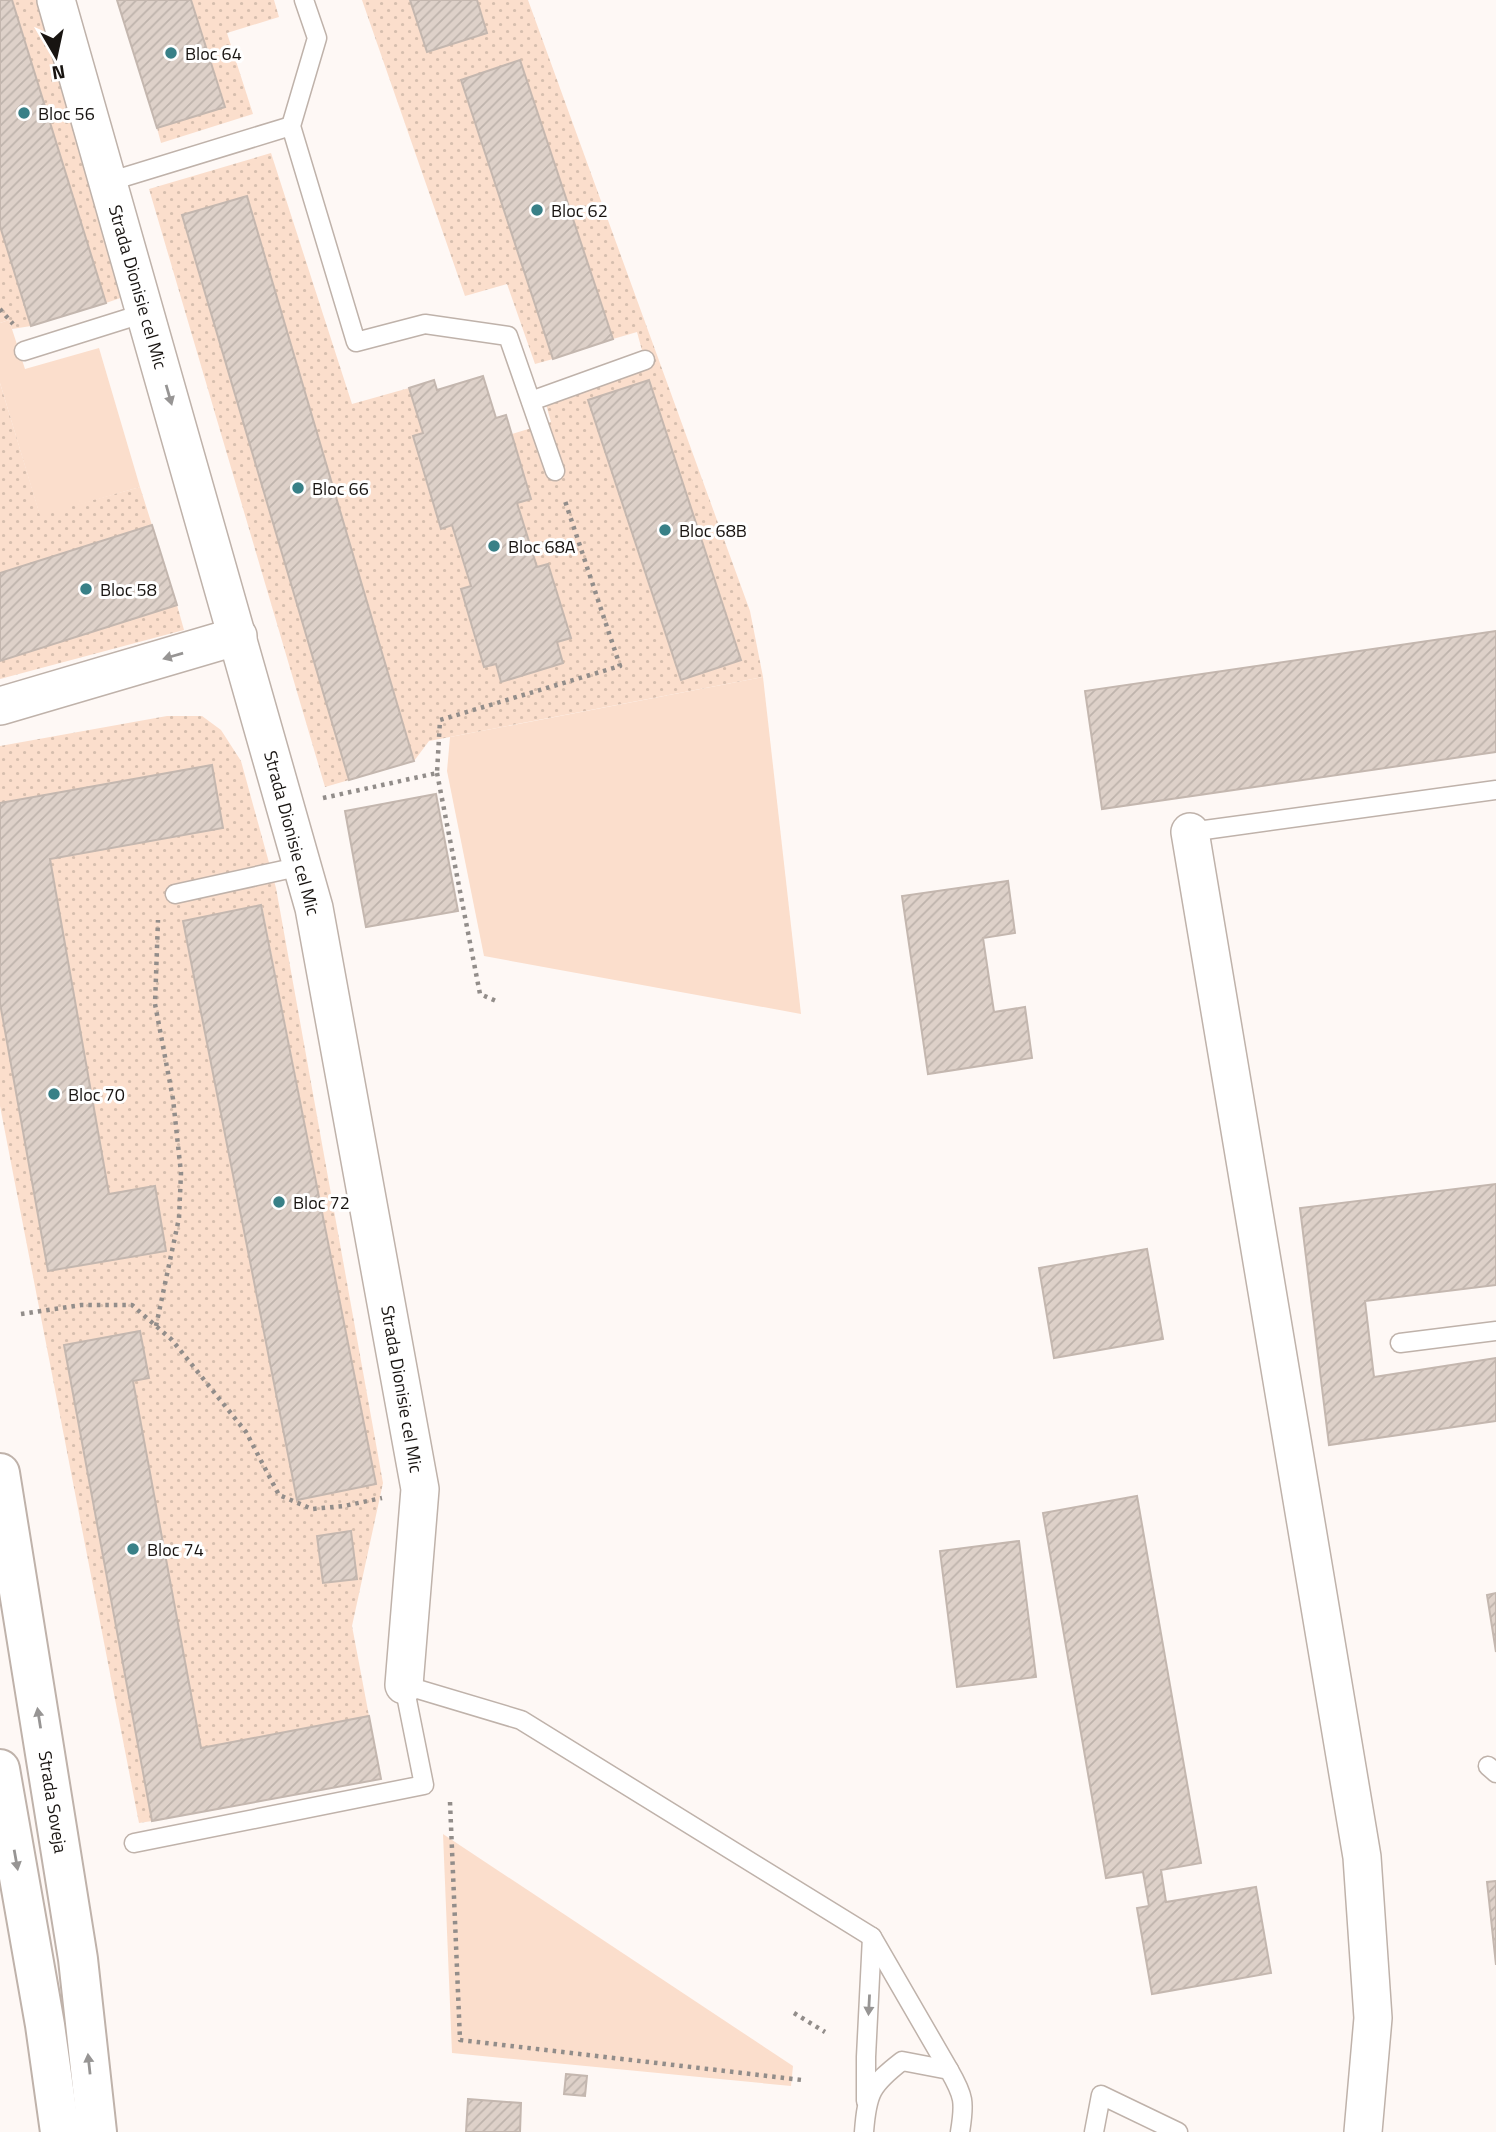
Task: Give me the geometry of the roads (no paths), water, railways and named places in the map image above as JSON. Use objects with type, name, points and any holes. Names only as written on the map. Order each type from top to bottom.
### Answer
[{"type":"main road","name":"Strada Soveja","points":[[0,1473],[78,1959],[97,2132]]},
{"type":"main road","points":[[0,1769],[45,2025],[60,2132]]},
{"type":"street","name":"Strada Dionisie cel Mic","points":[[56,0],[314,908],[420,1489],[404,1685]]},
{"type":"street","points":[[0,706],[238,636]]},
{"type":"street","points":[[1190,832],[1362,1857],[1373,2018],[1363,2132]]},
{"type":"lane","points":[[304,0],[317,38],[291,125],[356,342],[425,324],[508,337],[555,471]]},
{"type":"lane","points":[[108,183],[291,125]]},
{"type":"lane","points":[[24,351],[145,313]]},
{"type":"lane","points":[[531,401],[645,360]]},
{"type":"lane","points":[[1190,832],[1496,790]]},
{"type":"lane","points":[[176,894],[302,866]]},
{"type":"lane","points":[[1400,1343],[1496,1331]]},
{"type":"lane","points":[[134,1843],[424,1785],[404,1685],[521,1720],[872,1937],[963,2095],[960,2132]]},
{"type":"lane","points":[[864,2132],[872,1937]]},
{"type":"lane","points":[[866,2103],[881,2078],[902,2061],[949,2070]]},
{"type":"lane","points":[[1094,2132],[1101,2095],[1178,2132]]},
{"type":"place","name":"Bloc 64","points":[[171,53]]},
{"type":"place","name":"Bloc 56","points":[[24,113]]},
{"type":"place","name":"Bloc 62","points":[[537,210]]},
{"type":"place","name":"Bloc 66","points":[[298,488]]},
{"type":"place","name":"Bloc 68B","points":[[665,530]]},
{"type":"place","name":"Bloc 68A","points":[[494,546]]},
{"type":"place","name":"Bloc 58","points":[[86,589]]},
{"type":"place","name":"Bloc 70","points":[[54,1094]]},
{"type":"place","name":"Bloc 72","points":[[279,1202]]},
{"type":"place","name":"Bloc 74","points":[[133,1549]]}]
